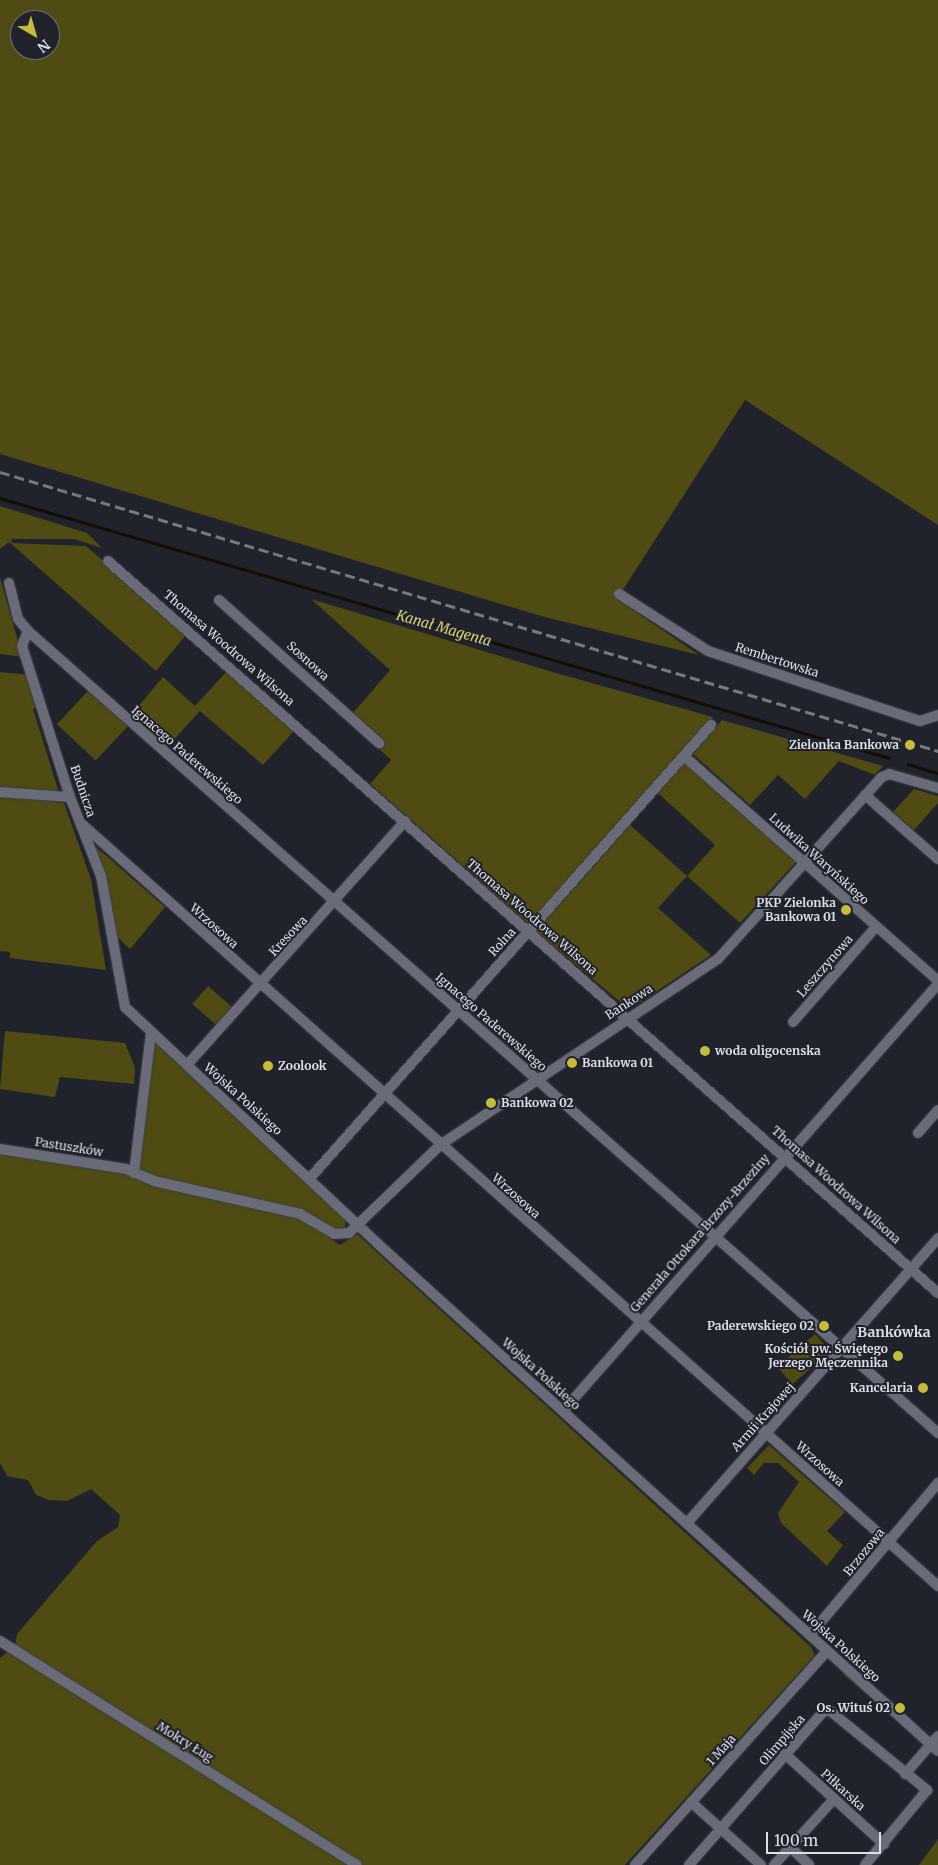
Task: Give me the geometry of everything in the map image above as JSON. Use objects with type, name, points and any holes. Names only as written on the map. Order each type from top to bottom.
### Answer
[{"type":"street","name":"Thomasa Woodrowa Wilsona","points":[[108,561],[938,1293]]},
{"type":"street","points":[[9,583],[18,620],[28,631]]},
{"type":"street","name":"Rembertowska","points":[[619,594],[708,650],[920,720],[937,715]]},
{"type":"street","name":"Sosnowa","points":[[219,600],[379,743]]},
{"type":"street","name":"Budnicza","points":[[28,631],[22,646],[70,798],[102,876],[122,994],[130,1012]]},
{"type":"street","name":"Ignacego Paderewskiego","points":[[28,631],[938,1433]]},
{"type":"street","name":"Rolna","points":[[312,1177],[457,1009],[529,931],[711,725]]},
{"type":"street","name":"Ludwika Waryńskiego","points":[[684,756],[938,983]]},
{"type":"street","name":"Bankowa","points":[[358,1224],[440,1145],[536,1078],[718,959],[865,795],[889,774],[938,788]]},
{"type":"street","points":[[0,792],[70,798]]},
{"type":"street","points":[[865,795],[938,859]]},
{"type":"street","name":"Kresowa","points":[[187,1065],[335,902],[405,821]]},
{"type":"street","name":"Wrzosowa","points":[[80,823],[938,1586]]},
{"type":"street","name":"Leszczynowa","points":[[793,1022],[876,927]]},
{"type":"street","name":"Generała Ottokara Brzozy-Brzeziny","points":[[563,1411],[714,1235],[938,983]]},
{"type":"street","name":"Wojska Polskiego","points":[[130,1012],[312,1177],[358,1224],[934,1748]]},
{"type":"street","points":[[134,1173],[151,1032]]},
{"type":"street","points":[[918,1133],[938,1110]]},
{"type":"street","name":"Pastuszków","points":[[0,1149],[134,1173],[300,1214],[338,1235],[348,1234],[358,1224]]},
{"type":"street","name":"Armii Krajowej","points":[[687,1523],[938,1238]]},
{"type":"street","name":"Brzozowa","points":[[810,1636],[938,1483]]},
{"type":"street","name":"Mokry Ług","points":[[0,1641],[357,1865]]},
{"type":"street","name":"1 Maja","points":[[635,1865],[827,1651]]},
{"type":"street","name":"Olimpijska","points":[[690,1865],[822,1712],[833,1711],[928,1793],[884,1844]]},
{"type":"street","points":[[905,1774],[934,1748],[938,1736]]},
{"type":"street","name":"Piłkarska","points":[[785,1754],[884,1844]]},
{"type":"street","points":[[774,1865],[834,1799]]},
{"type":"street","points":[[691,1802],[761,1865]]},
{"type":"street","points":[[865,1865],[884,1844]]},
{"type":"street","points":[[790,1848],[807,1863]]},
{"type":"shaded area","points":[[0,0],[938,0],[938,525],[745,400],[617,599],[699,655],[541,616],[0,454]]},
{"type":"shaded area","points":[[0,506],[87,533],[102,548],[74,539],[11,539],[12,543],[86,546],[187,634],[156,671],[9,542],[0,549]]},
{"type":"shaded area","points":[[0,578],[14,627],[23,657],[0,654]]},
{"type":"shaded area","points":[[311,599],[556,673],[713,717],[529,924],[370,784],[391,760],[377,747],[383,739],[353,713],[390,670]]},
{"type":"shaded area","points":[[228,670],[295,730],[263,765],[200,711],[167,747],[131,715],[163,677],[195,706]]},
{"type":"shaded area","points":[[0,672],[29,675],[39,706],[33,709],[58,789],[54,795],[0,788]]},
{"type":"shaded area","points":[[89,690],[128,726],[96,761],[57,724]]},
{"type":"shaded area","points":[[722,720],[883,766],[875,775],[839,761],[805,799],[778,775],[750,805],[693,754]]},
{"type":"shaded area","points":[[686,761],[798,860],[740,923],[687,876],[715,845],[658,793]]},
{"type":"shaded area","points":[[914,789],[938,796],[938,803],[914,830],[893,812]]},
{"type":"shaded area","points":[[0,795],[64,803],[91,879],[106,970],[10,958],[10,952],[0,951]]},
{"type":"shaded area","points":[[630,825],[687,876],[658,908],[711,955],[633,1007],[625,1006],[536,931]]},
{"type":"shaded area","points":[[95,846],[165,907],[130,949],[116,936]]},
{"type":"shaded area","points":[[208,986],[233,1008],[217,1026],[192,1004]]},
{"type":"shaded area","points":[[5,1031],[125,1043],[135,1067],[134,1084],[60,1077],[55,1097],[0,1089]]},
{"type":"shaded area","points":[[156,1042],[346,1219],[345,1227],[327,1236],[340,1245],[357,1234],[811,1647],[815,1655],[625,1865],[0,1865],[0,1658],[15,1646],[17,1634],[97,1541],[118,1527],[120,1515],[91,1489],[67,1501],[49,1500],[36,1495],[28,1480],[7,1476],[0,1463],[0,1153],[130,1172],[148,1047]]},
{"type":"shaded area","points":[[815,1334],[830,1351],[792,1384],[777,1367]]},
{"type":"shaded area","points":[[769,1445],[845,1512],[827,1531],[843,1545],[827,1566],[781,1523],[778,1513],[799,1482],[778,1463],[764,1463],[754,1475],[747,1468]]},
{"type":"shaded area","points":[[844,1672],[919,1739],[843,1674]]},
{"type":"shaded area","points":[[938,1839],[938,1865],[919,1865]]},
{"type":"waterway","name":"Kanał Magenta","points":[[0,498],[889,758]]},
{"type":"waterway","name":"Kanał Magenta","points":[[908,764],[938,773]]},
{"type":"railway","points":[[0,472],[938,751]]},
{"type":"place","name":"Zielonka Bankowa","points":[[910,745]]},
{"type":"place","name":"PKP Zielonka Bankowa 01","points":[[846,910]]},
{"type":"place","name":"woda oligocenska","points":[[705,1051]]},
{"type":"place","name":"Bankowa 01","points":[[572,1063]]},
{"type":"place","name":"Zoolook","points":[[268,1066]]},
{"type":"place","name":"Bankowa 02","points":[[491,1103]]},
{"type":"place","name":"Paderewskiego 02","points":[[824,1326]]},
{"type":"place","name":"Kościół pw. Świętego Jerzego Męczennika","points":[[898,1356]]},
{"type":"place","name":"Kancelaria","points":[[923,1388]]},
{"type":"place","name":"Os. Wituś 02","points":[[900,1708]]},
{"type":"district","name":"Bankówka","points":[[894,1332]]}]
